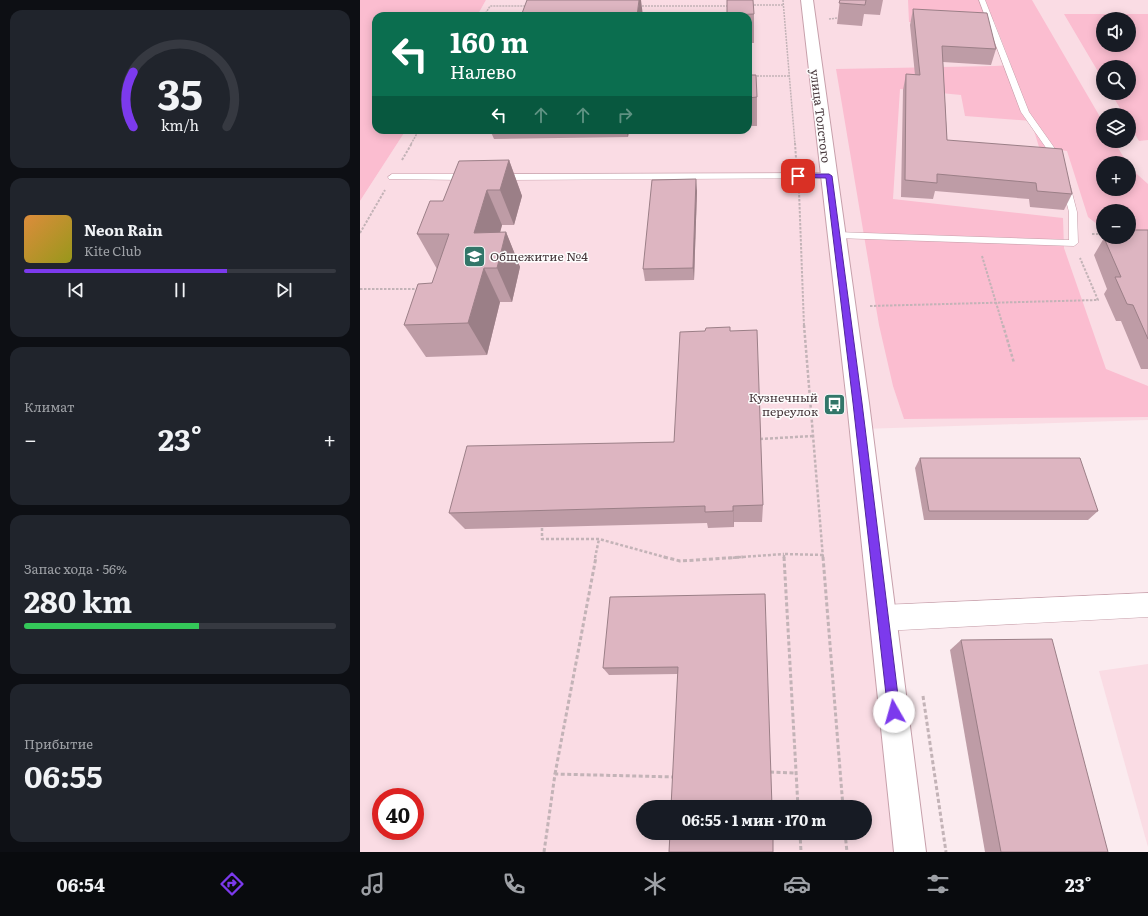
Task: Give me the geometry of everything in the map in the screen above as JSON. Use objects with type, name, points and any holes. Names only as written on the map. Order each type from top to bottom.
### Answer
[{"type":"street","name":"улица Толстого","points":[[807,0],[883,618],[910,852]]},
{"type":"street","points":[[883,618],[1148,605]]},
{"type":"lane","points":[[982,0],[1025,112],[1059,158],[1061,165]]},
{"type":"lane","points":[[495,177],[829,176]]},
{"type":"lane","points":[[392,177],[471,177]]},
{"type":"lane","points":[[836,235],[1074,243],[1073,212],[1064,178]]},
{"type":"path","points":[[783,0],[798,176],[803,313],[842,800]]},
{"type":"path","points":[[744,6],[784,5]]},
{"type":"path","points":[[486,12],[490,6],[534,6]]},
{"type":"path","points":[[634,6],[736,6]]},
{"type":"path","points":[[752,76],[790,76]]},
{"type":"path","points":[[978,240],[1014,363]]},
{"type":"path","points":[[864,306],[1098,300],[1074,243]]},
{"type":"path","points":[[360,289],[420,289]]},
{"type":"path","points":[[760,439],[813,436]]},
{"type":"path","points":[[542,528],[542,539],[599,539],[680,561],[784,554],[823,555]]},
{"type":"path","points":[[544,852],[555,774],[599,539]]},
{"type":"path","points":[[784,554],[798,800]]},
{"type":"path","points":[[770,772],[796,773]]},
{"type":"path","points":[[555,774],[677,777]]},
{"type":"path","points":[[800,840],[801,852]]},
{"type":"path","points":[[846,840],[847,852]]},
{"type":"shaded area","points":[[360,0],[486,0],[479,12],[372,12],[372,134],[403,134],[360,201]]},
{"type":"shaded area","points":[[486,0],[1148,0],[1148,420],[861,429],[910,852],[360,852],[360,201],[403,134],[752,134],[752,12],[479,12]]},
{"type":"shaded area","points":[[908,0],[1032,0],[1096,110],[1096,148],[1118,148],[1123,156],[1096,156],[1096,196],[1136,196],[1136,173],[1148,184],[1148,232],[1136,232],[1136,204],[1096,204],[1096,223],[1088,217],[1067,151],[1039,147],[1031,121],[965,116],[961,95],[900,89],[893,199],[1063,218],[1064,248],[1106,369],[1148,386],[1148,417],[904,419],[893,386],[879,325],[836,69],[1011,65],[994,21],[968,19],[968,24],[909,22]]},
{"type":"shaded area","points":[[1064,14],[1096,14],[1096,52],[1136,52],[1136,14],[1148,14],[1148,140],[1139,141],[1136,136],[1136,108],[1120,108],[1115,100],[1136,100],[1136,60],[1096,60],[1096,68]]},
{"type":"shaded area","points":[[1148,664],[1148,847],[1099,671]]},
{"type":"building","points":[[527,0],[639,0],[638,12],[522,12]]},
{"type":"building","points":[[727,0],[753,0],[754,14],[752,14],[752,12],[727,12]]},
{"type":"building","points":[[840,0],[866,0],[865,5],[839,3]]},
{"type":"building","points":[[913,9],[987,13],[996,49],[942,46],[947,140],[1062,149],[1072,194],[1037,191],[1036,183],[937,174],[937,183],[905,180],[906,74],[920,75]]},
{"type":"building","points":[[752,75],[756,75],[757,97],[752,98]]},
{"type":"building","points":[[509,160],[500,190],[487,190],[474,233],[506,232],[497,268],[484,268],[468,323],[404,325],[418,284],[432,283],[449,234],[417,234],[430,201],[443,201],[459,161]]},
{"type":"building","points":[[696,179],[693,268],[643,269],[652,180]]},
{"type":"building","points":[[1136,230],[1148,230],[1148,339],[1133,305],[1127,304],[1115,277],[1121,277],[1107,244],[1136,244]]},
{"type":"building","points":[[730,327],[730,331],[757,330],[763,505],[733,506],[733,511],[705,512],[705,506],[449,513],[467,446],[674,442],[680,332],[705,331],[706,328]]},
{"type":"building","points":[[920,458],[1080,458],[1098,511],[929,511]]},
{"type":"building","points":[[765,594],[772,800],[671,800],[678,667],[603,668],[610,597]]},
{"type":"building","points":[[1052,639],[1108,852],[1001,852],[961,640]]},
{"type":"building","points":[[670,840],[773,840],[773,852],[669,852]]},
{"type":"place","name":"Общежитие №4","points":[[474,256]]},
{"type":"place","name":"Кузнечный переулок","points":[[834,404]]},
{"type":"route","points":[[798,176],[829,176],[858,403],[894,712]]}]
